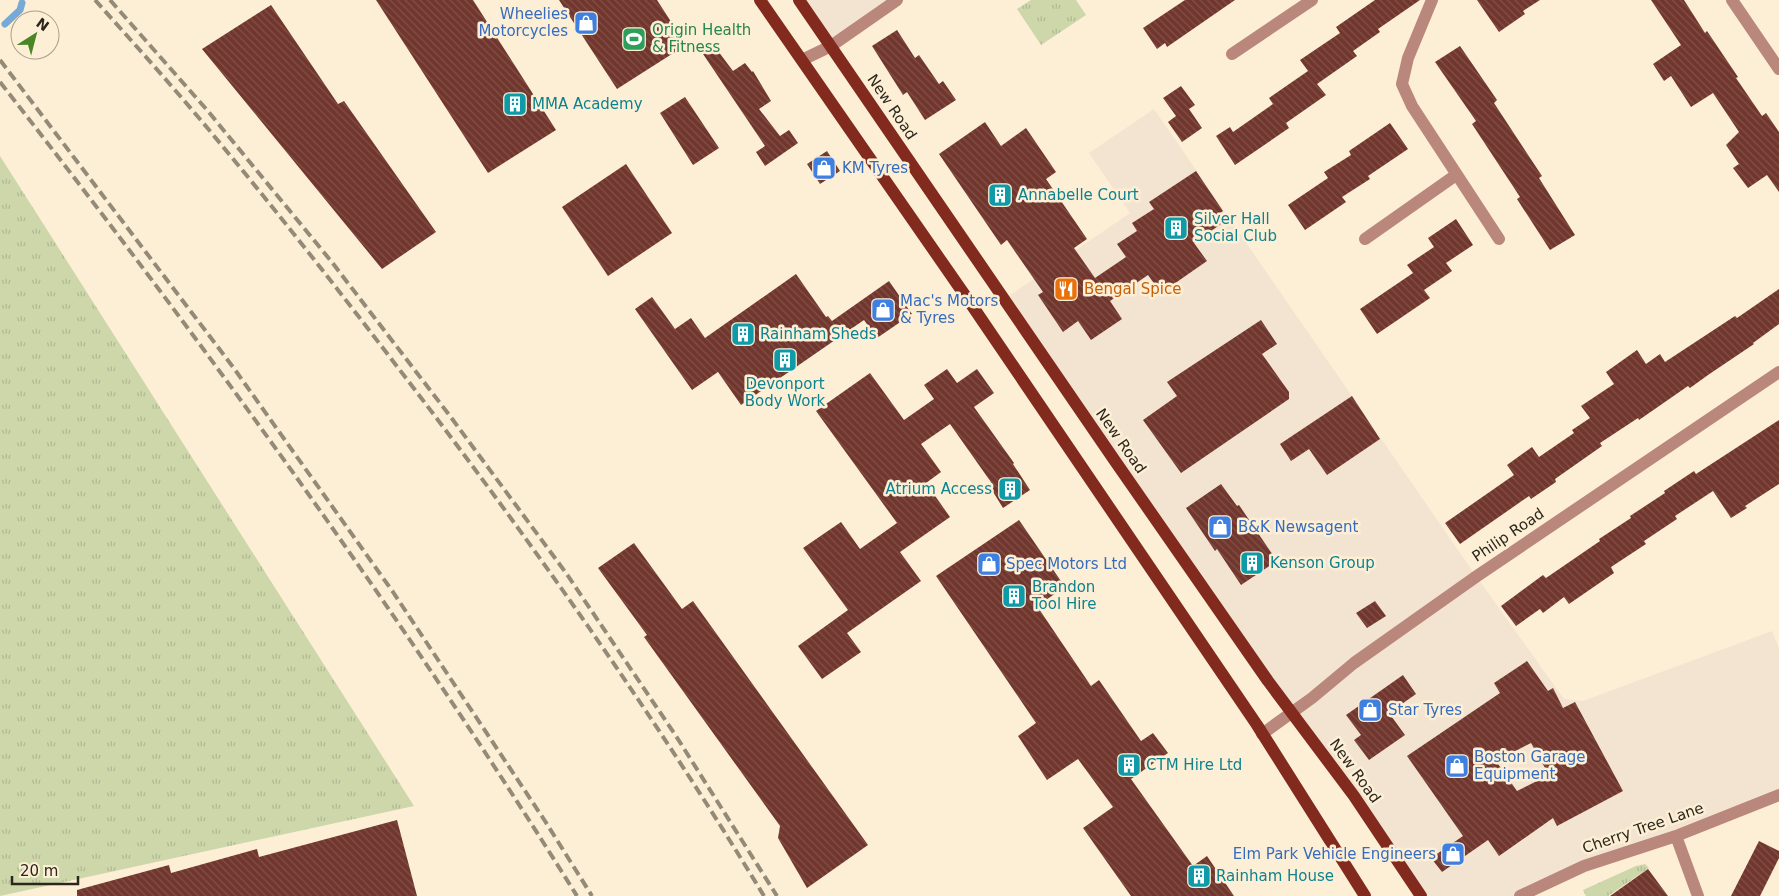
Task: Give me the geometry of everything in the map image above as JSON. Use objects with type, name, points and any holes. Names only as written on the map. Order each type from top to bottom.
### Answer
[{"type":"main road","points":[[760,0],[971,304],[1262,734],[1365,896]]},
{"type":"main road","name":"New Road","points":[[799,0],[1012,313],[1292,714],[1354,796],[1421,896]]},
{"type":"street","points":[[802,60],[831,46],[897,0]]},
{"type":"street","points":[[1232,54],[1312,0]]},
{"type":"street","points":[[1432,0],[1408,58],[1402,84],[1412,106],[1499,239]]},
{"type":"street","points":[[1732,0],[1779,69]]},
{"type":"street","points":[[1365,240],[1456,176]]},
{"type":"street","name":"Philip Road","points":[[1262,734],[1292,714],[1354,663],[1476,576],[1779,372]]},
{"type":"street","name":"Cherry Tree Lane","points":[[1520,896],[1584,866],[1676,836],[1779,795]]},
{"type":"street","points":[[1676,836],[1698,896]]},
{"type":"shaded area","points":[[799,0],[897,0],[831,46]]},
{"type":"shaded area","points":[[1154,109],[1469,566],[1564,699],[1583,701],[1772,631],[1779,648],[1779,795],[1520,896],[1418,896],[1003,300],[1130,213],[1089,153]]},
{"type":"green space","points":[[1031,0],[1076,0],[1086,15],[1041,45],[1017,9]]},
{"type":"green space","points":[[0,156],[414,806],[0,896]]},
{"type":"green space","points":[[1645,864],[1649,868],[1608,896],[1586,896],[1583,890],[1636,866]]},
{"type":"building","points":[[376,0],[473,0],[556,130],[488,173]]},
{"type":"building","points":[[559,0],[657,0],[686,45],[617,89]]},
{"type":"building","points":[[1185,0],[1235,0],[1167,47],[1165,43],[1157,49],[1143,28]]},
{"type":"building","points":[[1375,0],[1420,0],[1378,29],[1380,32],[1353,51],[1357,56],[1317,84],[1326,95],[1286,123],[1289,128],[1235,165],[1216,136],[1230,127],[1233,132],[1273,104],[1269,98],[1308,71],[1300,60],[1340,33],[1336,27]]},
{"type":"building","points":[[1477,0],[1540,0],[1523,11],[1525,14],[1499,32]]},
{"type":"building","points":[[1651,0],[1684,0],[1705,33],[1707,31],[1738,77],[1736,78],[1762,116],[1766,113],[1779,132],[1779,192],[1767,175],[1748,188],[1733,168],[1739,164],[1726,145],[1739,132],[1713,93],[1691,107],[1671,76],[1664,81],[1653,64],[1681,45]]},
{"type":"building","points":[[271,5],[338,104],[344,101],[436,232],[382,269],[202,49]]},
{"type":"building","points":[[897,30],[915,58],[919,55],[939,84],[943,81],[956,100],[925,120],[907,92],[903,95],[872,46]]},
{"type":"building","points":[[712,43],[733,71],[745,63],[753,71],[771,101],[759,109],[780,136],[789,130],[798,143],[765,166],[756,152],[765,146],[701,51]]},
{"type":"building","points":[[1460,46],[1497,100],[1494,103],[1542,176],[1539,178],[1575,235],[1550,250],[1517,199],[1520,197],[1472,124],[1476,121],[1435,62]]},
{"type":"building","points":[[1181,86],[1195,105],[1189,109],[1202,128],[1182,142],[1168,122],[1176,116],[1163,98]]},
{"type":"building","points":[[685,97],[719,148],[693,165],[660,113]]},
{"type":"building","points":[[985,122],[1001,146],[1026,128],[1056,172],[1046,179],[1087,239],[1074,248],[1095,278],[1126,257],[1117,244],[1137,231],[1132,223],[1154,209],[1149,202],[1196,171],[1223,211],[1216,216],[1221,224],[1194,243],[1207,261],[1161,293],[1148,275],[1110,301],[1122,319],[1091,340],[1078,321],[1063,332],[1038,295],[1043,292],[1007,240],[1001,245],[939,154]]},
{"type":"building","points":[[1390,123],[1408,149],[1368,176],[1370,179],[1342,197],[1346,202],[1305,230],[1288,205],[1328,178],[1324,172],[1351,155],[1349,151]]},
{"type":"building","name":"KM Tyres","points":[[827,151],[840,171],[820,184],[807,164]]},
{"type":"building","points":[[626,164],[672,233],[608,276],[562,207]]},
{"type":"building","points":[[1456,219],[1473,245],[1446,263],[1452,271],[1424,290],[1430,298],[1377,334],[1360,309],[1413,273],[1407,265],[1434,247],[1428,238]]},
{"type":"building","points":[[796,274],[826,317],[828,316],[832,321],[889,281],[912,314],[877,338],[864,320],[741,405],[718,372],[692,390],[635,309],[652,297],[675,329],[691,318],[705,338]]},
{"type":"building","points":[[1779,289],[1779,324],[1754,344],[1690,388],[1688,386],[1639,420],[1638,418],[1600,443],[1602,446],[1555,479],[1556,482],[1531,499],[1529,496],[1460,544],[1445,523],[1514,475],[1507,465],[1532,447],[1539,457],[1574,433],[1572,430],[1590,418],[1581,406],[1614,384],[1606,372],[1637,350],[1646,364],[1660,354],[1665,362],[1735,316],[1737,318]]},
{"type":"building","points":[[1261,320],[1277,344],[1262,354],[1289,392],[1289,399],[1181,473],[1143,420],[1177,396],[1167,382]]},
{"type":"building","points":[[947,369],[957,383],[977,369],[994,393],[974,407],[1014,463],[1030,490],[1003,508],[990,487],[993,485],[950,424],[921,444],[941,472],[926,483],[950,517],[900,552],[921,581],[847,633],[861,652],[822,679],[798,646],[848,610],[803,548],[841,522],[860,549],[897,523],[816,411],[870,373],[904,420],[934,399],[924,385]]},
{"type":"building","points":[[1352,396],[1380,439],[1327,475],[1309,449],[1291,461],[1280,444]]},
{"type":"building","points":[[1779,420],[1779,484],[1745,506],[1747,508],[1731,518],[1713,491],[1675,516],[1677,519],[1644,541],[1646,544],[1611,567],[1614,573],[1569,604],[1564,597],[1543,613],[1540,609],[1516,626],[1501,606],[1543,575],[1546,578],[1600,541],[1599,539],[1631,518],[1630,516],[1665,493],[1664,491],[1694,471],[1696,474]]},
{"type":"building","points":[[1221,484],[1237,506],[1239,505],[1277,561],[1241,585],[1186,508]]},
{"type":"building","points":[[1019,520],[1065,587],[1037,606],[1091,686],[1099,680],[1141,741],[1153,733],[1168,753],[1131,779],[1193,866],[1207,856],[1234,896],[1131,896],[1083,828],[1113,807],[1078,759],[1047,780],[1018,736],[1036,723],[936,576]]},
{"type":"building","points":[[634,543],[682,609],[693,601],[868,845],[807,888],[778,838],[780,826],[644,637],[647,635],[598,568]]},
{"type":"building","points":[[1375,601],[1386,616],[1367,628],[1356,613]]},
{"type":"building","points":[[1527,661],[1548,691],[1553,688],[1563,708],[1575,702],[1623,791],[1557,826],[1553,818],[1499,856],[1488,840],[1442,872],[1431,858],[1463,836],[1407,756],[1500,693],[1494,683]],"holes":[[[1531,743],[1549,775],[1517,791],[1496,761]]]},
{"type":"building","points":[[1403,675],[1416,694],[1389,713],[1405,735],[1369,760],[1354,740],[1361,735],[1346,715]]},
{"type":"building","points":[[397,820],[417,896],[77,896],[77,890],[169,865],[171,873],[257,849],[259,857]]},
{"type":"building","points":[[1759,841],[1779,851],[1779,858],[1760,896],[1731,896]]},
{"type":"building","points":[[1648,869],[1668,896],[1610,896]]},
{"type":"waterway","points":[[5,24],[20,10],[22,3]]},
{"type":"railway","points":[[95,0],[186,103],[300,242],[495,497],[634,693],[764,896]]},
{"type":"railway","points":[[110,0],[207,110],[331,261],[450,416],[566,573],[676,736],[777,896]]},
{"type":"railway","points":[[0,60],[233,367],[393,592],[545,821],[592,896]]},
{"type":"railway","points":[[0,82],[152,280],[299,481],[441,687],[577,896]]},
{"type":"place","name":"Wheelies Motorcycles","points":[[586,23]]},
{"type":"place","name":"Origin Health & Fitness","points":[[634,39]]},
{"type":"place","name":"MMA Academy","points":[[515,104]]},
{"type":"place","name":"KM Tyres","points":[[824,168]]},
{"type":"place","name":"Annabelle Court","points":[[1000,195]]},
{"type":"place","name":"Silver Hall Social Club","points":[[1176,228]]},
{"type":"place","name":"Bengal Spice","points":[[1066,289]]},
{"type":"place","name":"Mac's Motors & Tyres","points":[[883,310]]},
{"type":"place","name":"Rainham Sheds","points":[[743,334]]},
{"type":"place","name":"Devonport Body Work","points":[[785,360]]},
{"type":"place","name":"Atrium Access","points":[[1010,489]]},
{"type":"place","name":"B&K Newsagent","points":[[1220,527]]},
{"type":"place","name":"Kenson Group","points":[[1252,563]]},
{"type":"place","name":"Spec Motors Ltd","points":[[989,564]]},
{"type":"place","name":"Brandon Tool Hire","points":[[1014,596]]},
{"type":"place","name":"Star Tyres","points":[[1370,710]]},
{"type":"place","name":"CTM Hire Ltd","points":[[1129,765]]},
{"type":"place","name":"Boston Garage Equipment","points":[[1457,766]]},
{"type":"place","name":"Elm Park Vehicle Engineers","points":[[1453,854]]},
{"type":"place","name":"Rainham House","points":[[1199,876]]}]
